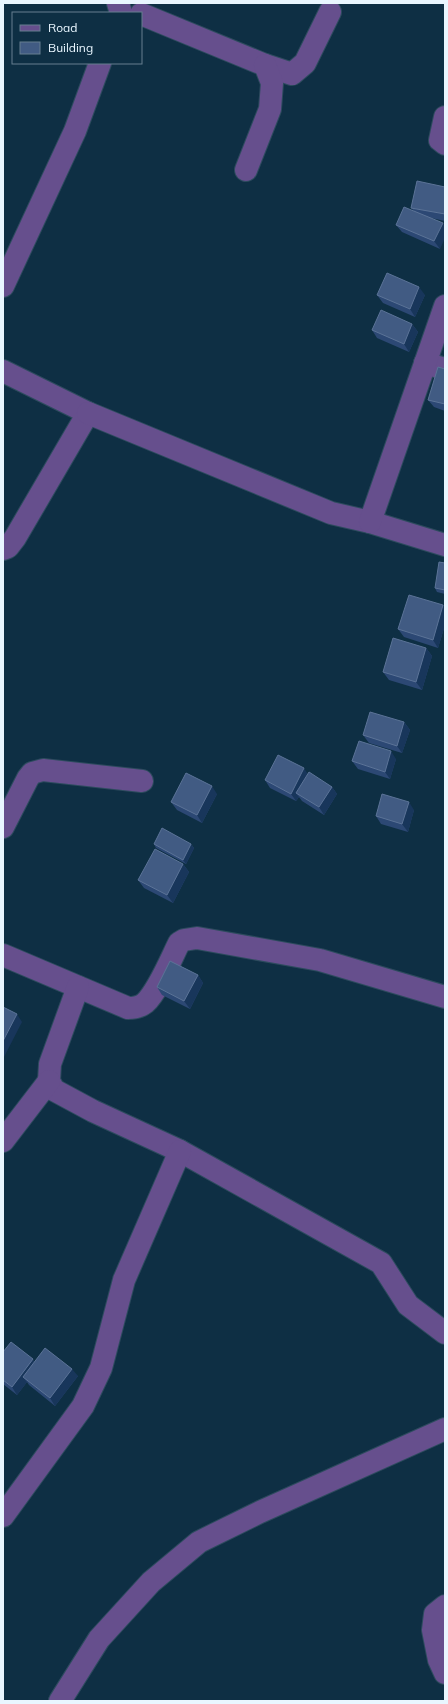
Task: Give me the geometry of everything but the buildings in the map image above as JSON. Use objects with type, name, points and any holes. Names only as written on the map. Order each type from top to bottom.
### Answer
[{"type":"street","points":[[128,12],[133,10],[138,12]]},
{"type":"street","points":[[142,14],[265,65],[292,74],[305,63],[330,12]]},
{"type":"street","points":[[3,286],[75,131],[100,64]]},
{"type":"street","points":[[246,170],[270,109],[272,83],[265,65]]},
{"type":"street","points":[[445,117],[440,140],[445,144]]},
{"type":"street","points":[[370,522],[435,366],[445,306]]},
{"type":"street","points":[[3,371],[88,413],[331,512],[370,522],[445,545]]},
{"type":"street","points":[[3,549],[8,547],[15,538],[88,413]]},
{"type":"street","points":[[3,826],[32,773],[43,770],[142,781]]},
{"type":"street","points":[[3,955],[128,1008],[136,1008],[145,1003],[152,995],[179,943],[184,940],[197,938],[320,960],[445,997]]},
{"type":"street","points":[[78,987],[50,1064],[49,1081],[54,1090],[93,1111],[180,1151],[381,1263],[408,1305],[445,1333]]},
{"type":"street","points":[[3,1141],[49,1081]]},
{"type":"street","points":[[3,1516],[65,1433],[83,1406],[101,1368],[124,1280],[180,1151]]},
{"type":"street","points":[[60,1701],[99,1639],[151,1582],[199,1542],[260,1512],[445,1429]]},
{"type":"street","points":[[445,1606],[435,1614],[432,1630],[438,1660],[445,1673]]}]
